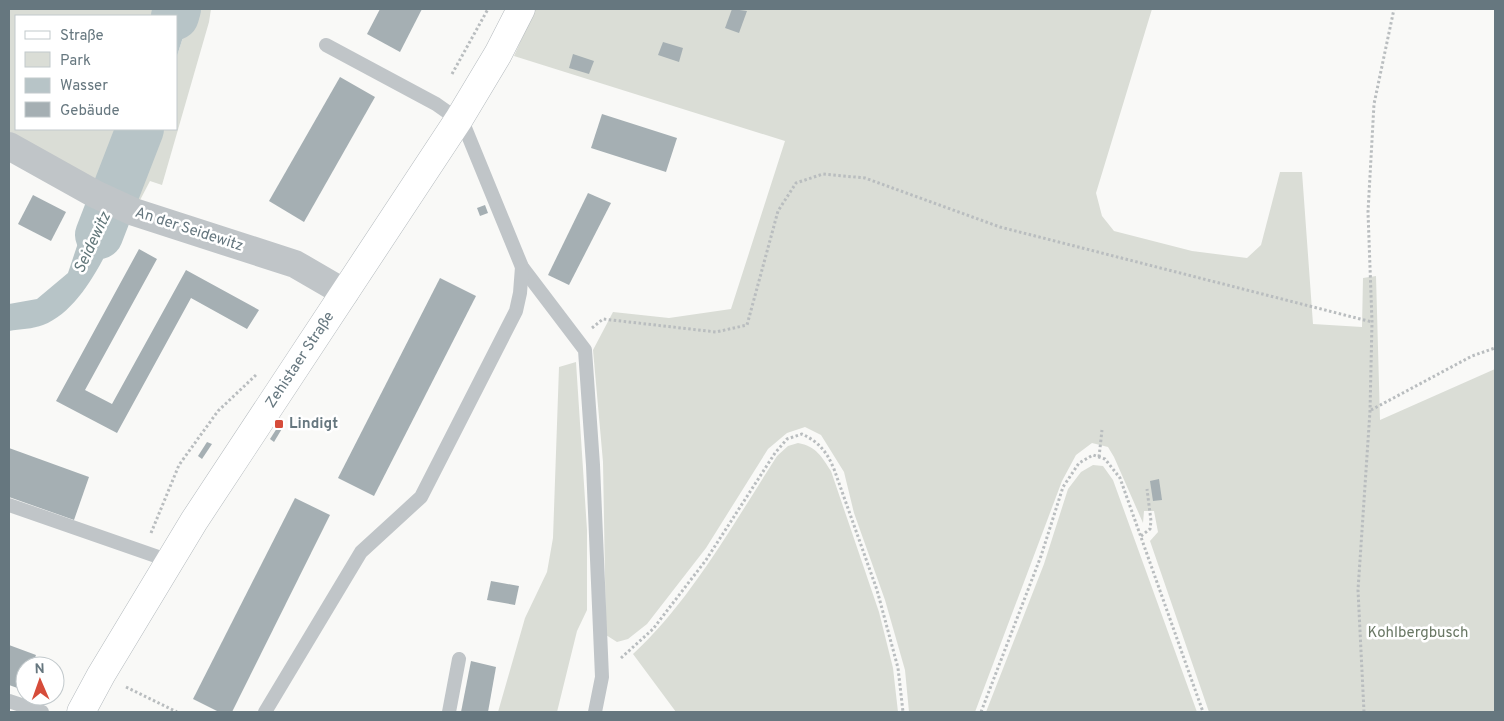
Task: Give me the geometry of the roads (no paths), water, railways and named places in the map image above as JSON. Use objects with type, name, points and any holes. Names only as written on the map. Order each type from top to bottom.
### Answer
[{"type":"main road","name":"Zehistaer Straße","points":[[81,712],[101,675],[224,474],[459,119],[498,54],[521,9]]},
{"type":"street","name":"An der Seidewitz","points":[[9,146],[95,194],[134,212],[295,264],[345,293]]},
{"type":"lane","points":[[326,44],[436,104],[463,123],[477,153],[522,267],[585,350],[593,465],[602,677],[594,712]]},
{"type":"lane","points":[[265,712],[361,552],[421,497],[516,311],[520,293],[522,267]]},
{"type":"lane","points":[[9,505],[170,561]]},
{"type":"lane","points":[[449,712],[459,659]]},
{"type":"lane","points":[[9,702],[42,712]]},
{"type":"water","points":[[177,9],[192,9],[178,53],[178,15],[175,15]]},
{"type":"water","points":[[140,130],[154,130],[130,200],[116,194]]},
{"type":"water","points":[[91,204],[123,218],[101,264],[81,294],[57,318],[43,325],[9,331],[9,304],[37,299],[68,273]]},
{"type":"waterway","name":"Seidewitz","points":[[175,15],[177,9]]},
{"type":"waterway","name":"Seidewitz","points":[[99,235],[140,130]]},
{"type":"place","name":"Lindigt","points":[[279,424]]},
{"type":"park label","name":"Kohlbergbusch","points":[[1418,633]]}]
